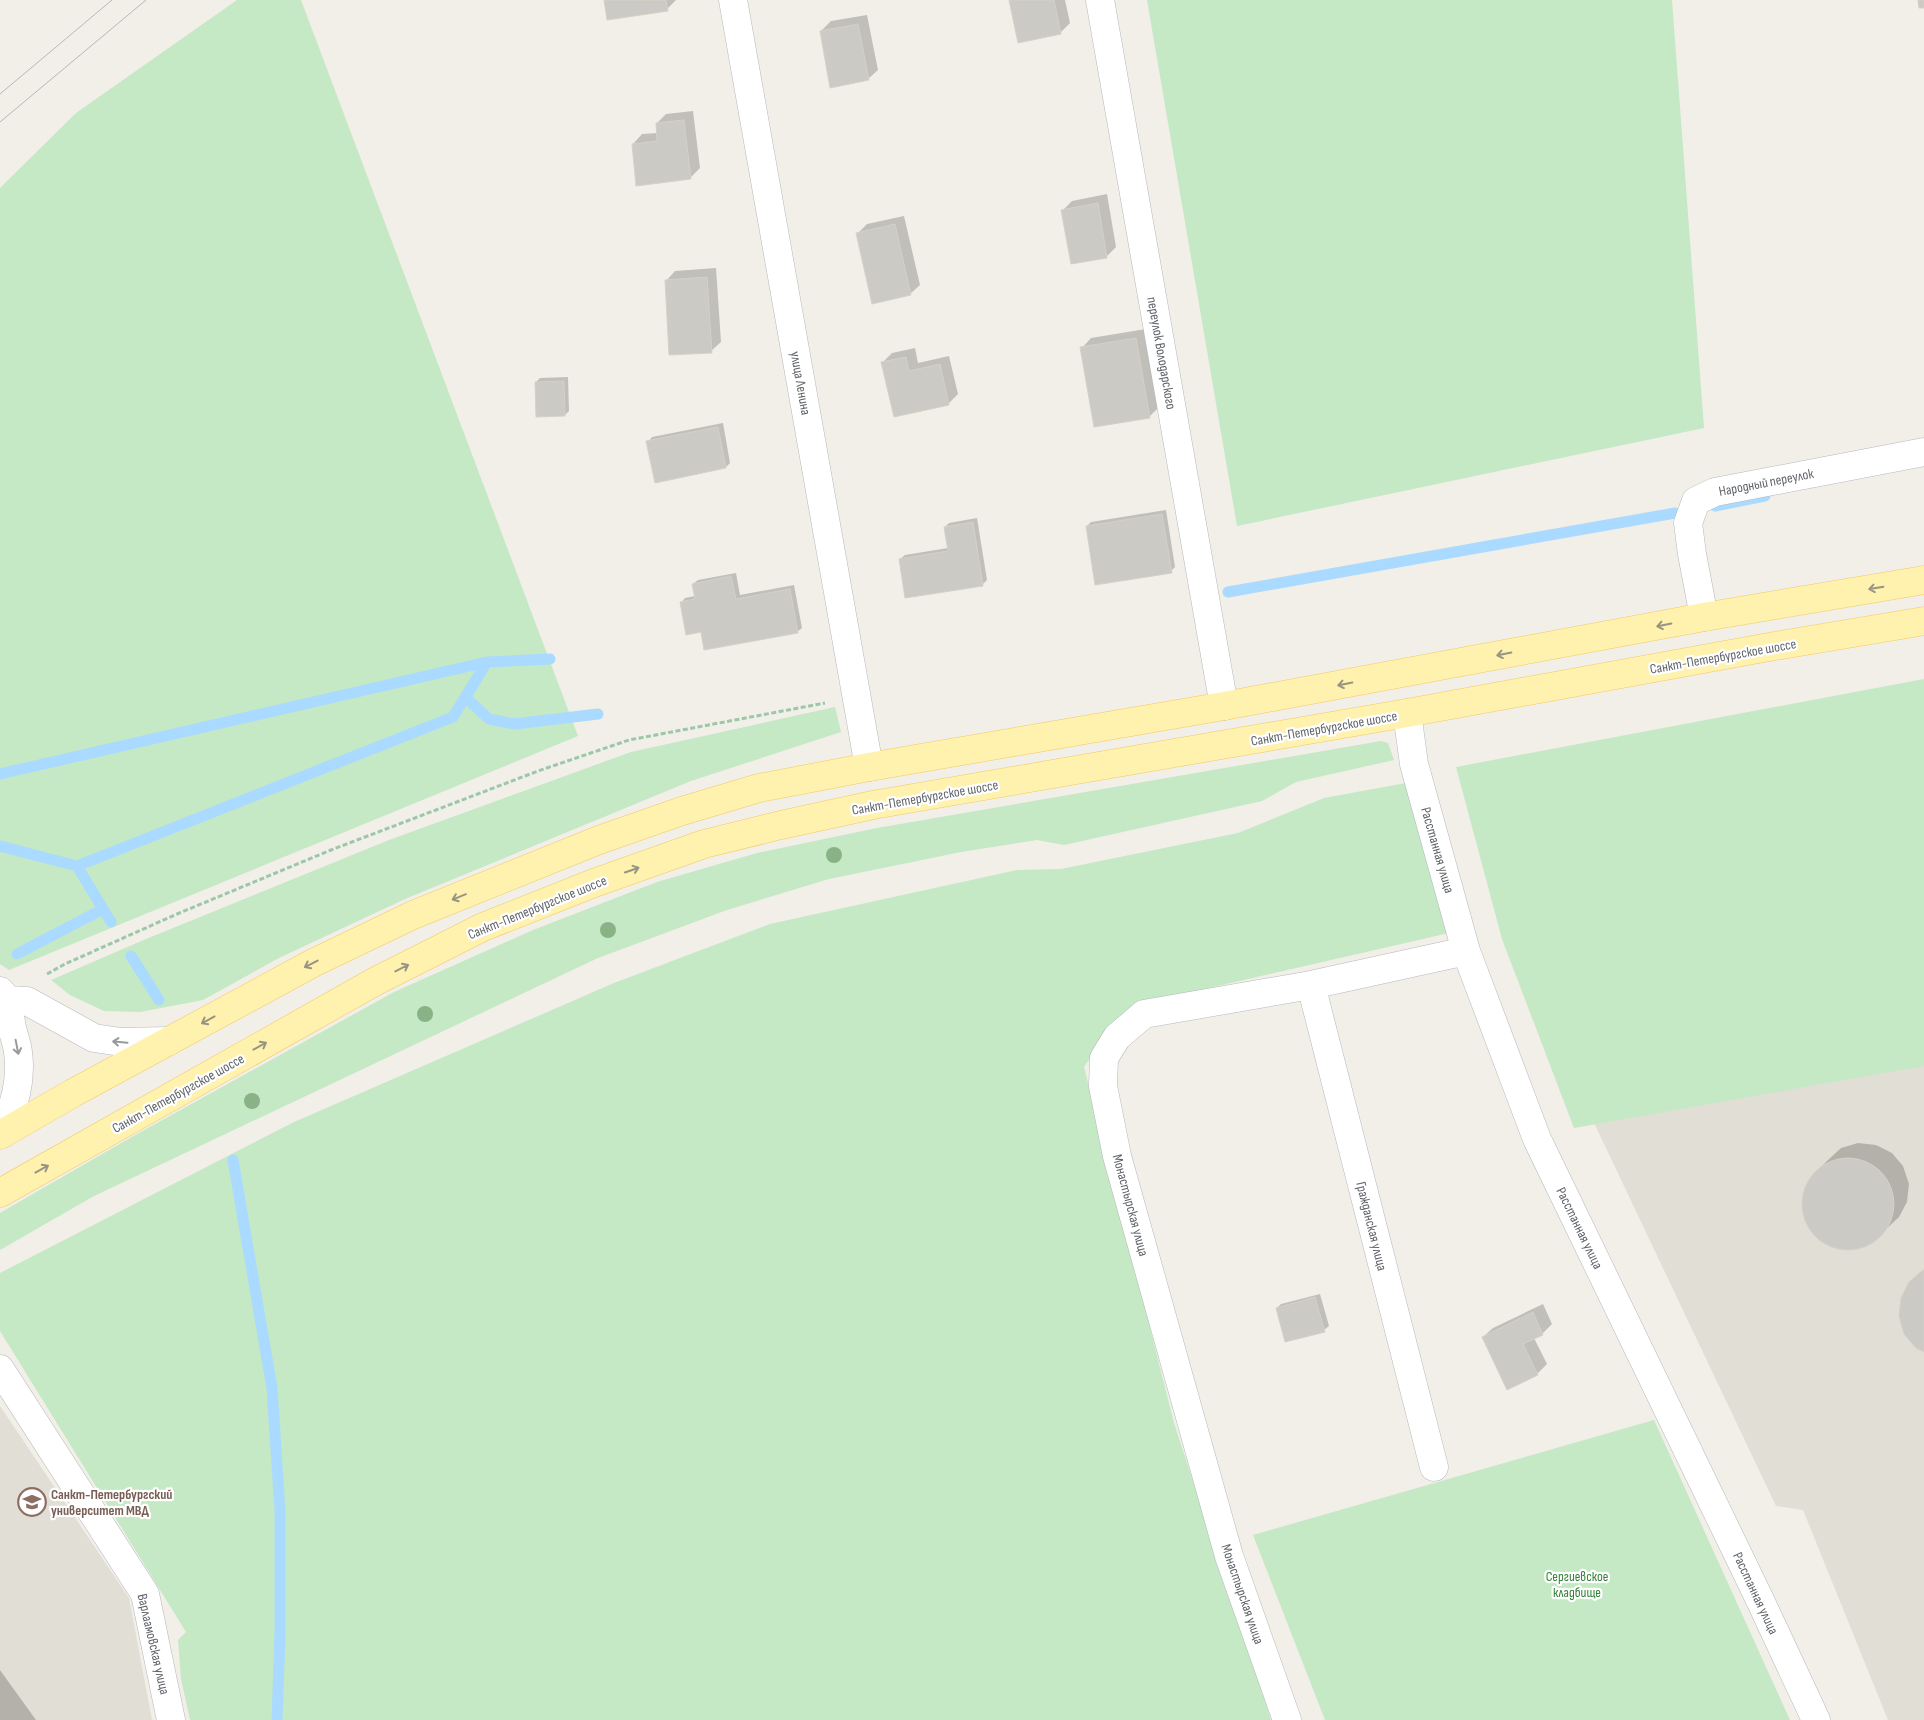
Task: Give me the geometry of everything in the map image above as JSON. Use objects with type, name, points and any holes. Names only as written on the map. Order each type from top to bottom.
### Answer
[{"type":"main road","points":[[1,1134],[313,963],[413,915],[599,840],[682,811],[759,788],[869,767],[1224,706],[1704,617],[1924,580]]},
{"type":"main road","name":"Санкт-Петербургское шоссе","points":[[0,1194],[376,981],[482,927],[594,883],[704,844],[874,805],[1924,621]]},
{"type":"street","name":"улица Ленина","points":[[733,0],[869,767]]},
{"type":"street","name":"переулок Володарского","points":[[1100,0],[1224,706]]},
{"type":"street","name":"Народный переулок","points":[[1704,617],[1688,523],[1696,501],[1715,492],[1924,452]]},
{"type":"street","name":"Расстанная улица","points":[[1407,713],[1414,764],[1466,951],[1537,1139],[1752,1582],[1816,1720]]},
{"type":"street","name":"Монастырская улица","points":[[1288,1720],[1230,1556],[1117,1156],[1103,1086],[1104,1058],[1116,1037],[1144,1014],[1311,985],[1466,951]]},
{"type":"street","name":"Гражданская улица","points":[[1311,985],[1434,1467]]},
{"type":"street","points":[[1,1134],[14,1106],[19,1083],[18,1050],[4,995],[27,1001],[94,1038],[121,1042],[169,1041]]},
{"type":"street","name":"Варлаамовская улица","points":[[0,1369],[144,1594],[171,1720]]},
{"type":"path","points":[[42,977],[65,964],[177,914],[331,850],[538,771],[629,740],[825,703]]},
{"type":"shaded area","points":[[1924,767],[1924,1720],[1888,1720],[1803,1510],[1776,1506],[1595,1125],[1497,843]]},
{"type":"shaded area","name":"Санкт-Петербургский университет МВД","points":[[0,1406],[129,1598],[152,1720],[0,1720]]},
{"type":"green space","points":[[237,0],[301,0],[578,736],[9,970],[0,964],[0,188],[76,113]]},
{"type":"green space","points":[[1147,0],[1672,0],[1704,428],[1237,526]]},
{"type":"green space","points":[[1924,679],[1924,1066],[1574,1128],[1502,939],[1456,767]]},
{"type":"green space","points":[[835,707],[841,732],[691,781],[405,899],[279,958],[203,1000],[140,1012],[104,1011],[70,995],[51,980],[146,939],[389,840],[631,752]]},
{"type":"green space","points":[[1381,741],[1388,743],[1394,760],[1296,782],[1262,801],[1064,845],[1037,840],[961,852],[829,879],[727,910],[598,958],[94,1196],[0,1250],[0,1213],[130,1138],[394,992],[533,930],[657,882],[757,853],[877,828]]},
{"type":"green space","points":[[1406,783],[1449,933],[1139,1004],[1118,1018],[1084,1067],[1174,1423],[1271,1720],[190,1720],[181,1679],[178,1640],[186,1632],[0,1331],[0,1273],[294,1122],[614,983],[770,924],[1017,870],[1061,869],[1238,833],[1324,798]]},
{"type":"green space","name":"Сергиевское кладбище","points":[[1654,1420],[1790,1720],[1325,1720],[1253,1535]]},
{"type":"building","points":[[604,0],[666,0],[668,11],[607,20]]},
{"type":"building","points":[[1009,0],[1054,0],[1061,34],[1018,43]]},
{"type":"building","points":[[1918,0],[1924,0],[1924,8],[1919,8]]},
{"type":"building","points":[[858,24],[869,80],[830,88],[820,31]]},
{"type":"building","points":[[684,120],[691,179],[636,186],[632,144],[657,141],[656,123]]},
{"type":"building","points":[[1098,203],[1107,258],[1071,264],[1061,210]]},
{"type":"building","points":[[895,224],[911,295],[872,304],[856,233]]},
{"type":"building","points":[[707,277],[712,353],[669,355],[665,280]]},
{"type":"building","points":[[1136,338],[1150,418],[1094,427],[1080,347]]},
{"type":"building","points":[[906,357],[909,371],[940,364],[949,405],[894,417],[881,362]]},
{"type":"building","points":[[564,381],[565,416],[536,417],[535,382]]},
{"type":"building","points":[[718,427],[726,468],[655,483],[646,441]]},
{"type":"building","points":[[1162,514],[1172,573],[1095,585],[1086,526]]},
{"type":"building","points":[[973,522],[983,586],[905,598],[899,559],[948,551],[944,527]]},
{"type":"building","points":[[731,576],[736,599],[790,589],[798,633],[704,650],[701,632],[686,635],[680,602],[695,599],[692,584]]},
{"type":"building","points":[[1839,1158],[1857,1158],[1874,1165],[1887,1178],[1894,1195],[1894,1213],[1887,1230],[1874,1243],[1857,1250],[1839,1250],[1822,1243],[1809,1230],[1802,1213],[1802,1195],[1809,1178],[1822,1165]]},
{"type":"building","points":[[1923,1270],[1924,1352],[1916,1348],[1904,1334],[1899,1316],[1901,1298],[1909,1282]]},
{"type":"building","points":[[1315,1297],[1325,1332],[1285,1342],[1276,1308]]},
{"type":"building","points":[[1533,1312],[1543,1335],[1523,1344],[1538,1375],[1507,1390],[1482,1337]]},
{"type":"waterway","points":[[1715,506],[1765,496]]},
{"type":"waterway","points":[[1228,592],[1675,513]]},
{"type":"waterway","points":[[0,774],[487,662],[550,659]]},
{"type":"waterway","points":[[77,866],[453,717],[487,662]]},
{"type":"waterway","points":[[465,697],[489,719],[514,724],[598,714]]},
{"type":"waterway","points":[[0,846],[77,866],[111,922]]},
{"type":"waterway","points":[[17,954],[103,909]]},
{"type":"waterway","points":[[131,956],[159,1000]]},
{"type":"waterway","points":[[233,1160],[272,1388],[280,1510],[280,1634],[277,1720]]},
{"type":"tram line","points":[[0,94],[112,0]]},
{"type":"tram line","points":[[0,122],[146,0]]},
{"type":"place","name":"Санкт-Петербургский университет МВД","points":[[32,1502]]}]
